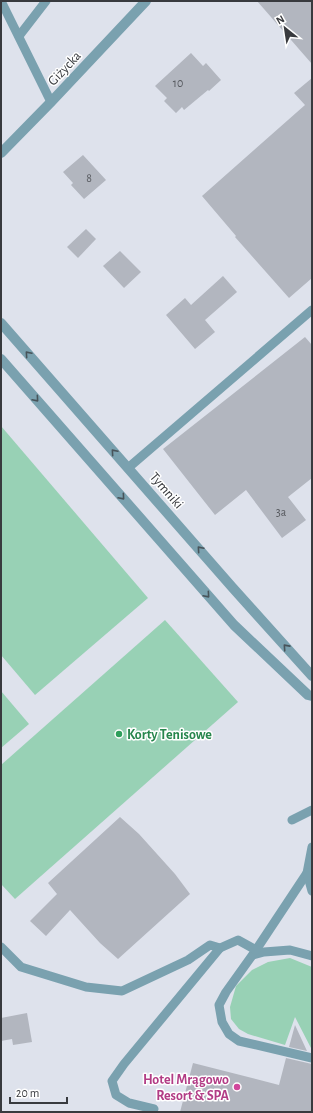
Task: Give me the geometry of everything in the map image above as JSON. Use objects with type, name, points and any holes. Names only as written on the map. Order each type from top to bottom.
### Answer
[{"type":"street","name":"Giżycka","points":[[1,153],[146,1]]},
{"type":"street","name":"Tymniki","points":[[1,323],[312,676]]},
{"type":"street","points":[[1,359],[234,625],[308,695],[312,696]]},
{"type":"lane","points":[[2,1],[50,102]]},
{"type":"lane","points":[[18,36],[46,1]]},
{"type":"lane","points":[[128,468],[312,310]]},
{"type":"lane","points":[[292,820],[312,810]]},
{"type":"lane","points":[[312,847],[307,873],[254,953],[226,992],[219,1005],[222,1022],[229,1034],[239,1041],[312,1058]]},
{"type":"lane","points":[[307,873],[312,891]]},
{"type":"lane","points":[[154,1109],[129,1103],[116,1095],[112,1081],[124,1064],[220,948],[238,940],[254,953],[290,950],[312,956]]},
{"type":"lane","points":[[1,947],[21,967],[86,986],[122,991],[188,960],[210,945],[220,948]]},
{"type":"green space","points":[[1,426],[148,598],[35,695],[1,655]]},
{"type":"green space","name":"Korty Tenisowe","points":[[165,620],[238,702],[15,899],[1,884],[1,765]]},
{"type":"green space","points":[[1,691],[29,724],[1,748]]},
{"type":"green space","points":[[290,958],[312,967],[312,1050],[295,1017],[285,1045],[248,1034],[239,1029],[231,1019],[230,1007],[236,986],[252,970],[268,962]]},
{"type":"building","points":[[257,1],[312,1],[312,64]]},
{"type":"building","points":[[191,53],[203,66],[206,63],[221,80],[184,110],[182,107],[176,113],[164,101],[167,98],[155,86]]},
{"type":"building","points":[[312,78],[312,278],[289,298],[235,237],[236,236],[202,196],[305,105],[294,93]]},
{"type":"building","points":[[83,155],[106,180],[84,199],[71,185],[73,183],[63,172]]},
{"type":"building","points":[[86,229],[96,239],[78,258],[67,247]]},
{"type":"building","points":[[120,251],[141,272],[124,288],[103,266]]},
{"type":"building","points":[[223,276],[237,292],[205,320],[215,332],[195,349],[166,315],[185,298],[191,305]]},
{"type":"building","points":[[305,337],[312,345],[312,478],[288,497],[306,520],[282,538],[246,490],[215,515],[163,449]]},
{"type":"building","points":[[120,817],[139,834],[175,874],[190,894],[118,959],[100,943],[70,910],[46,936],[30,921],[57,894],[48,883]]},
{"type":"building","points":[[27,1013],[32,1042],[13,1045],[12,1039],[1,1041],[1,1018]]},
{"type":"building","points":[[295,1025],[307,1051],[289,1047]]},
{"type":"building","name":"Hotel Mrągowo Resort & SPA","points":[[286,1058],[312,1064],[312,1112],[180,1112],[193,1063],[279,1085]]},
{"type":"place","name":"Korty Tenisowe","points":[[119,734]]},
{"type":"place","name":"Hotel Mrągowo Resort & SPA","points":[[237,1087]]}]
